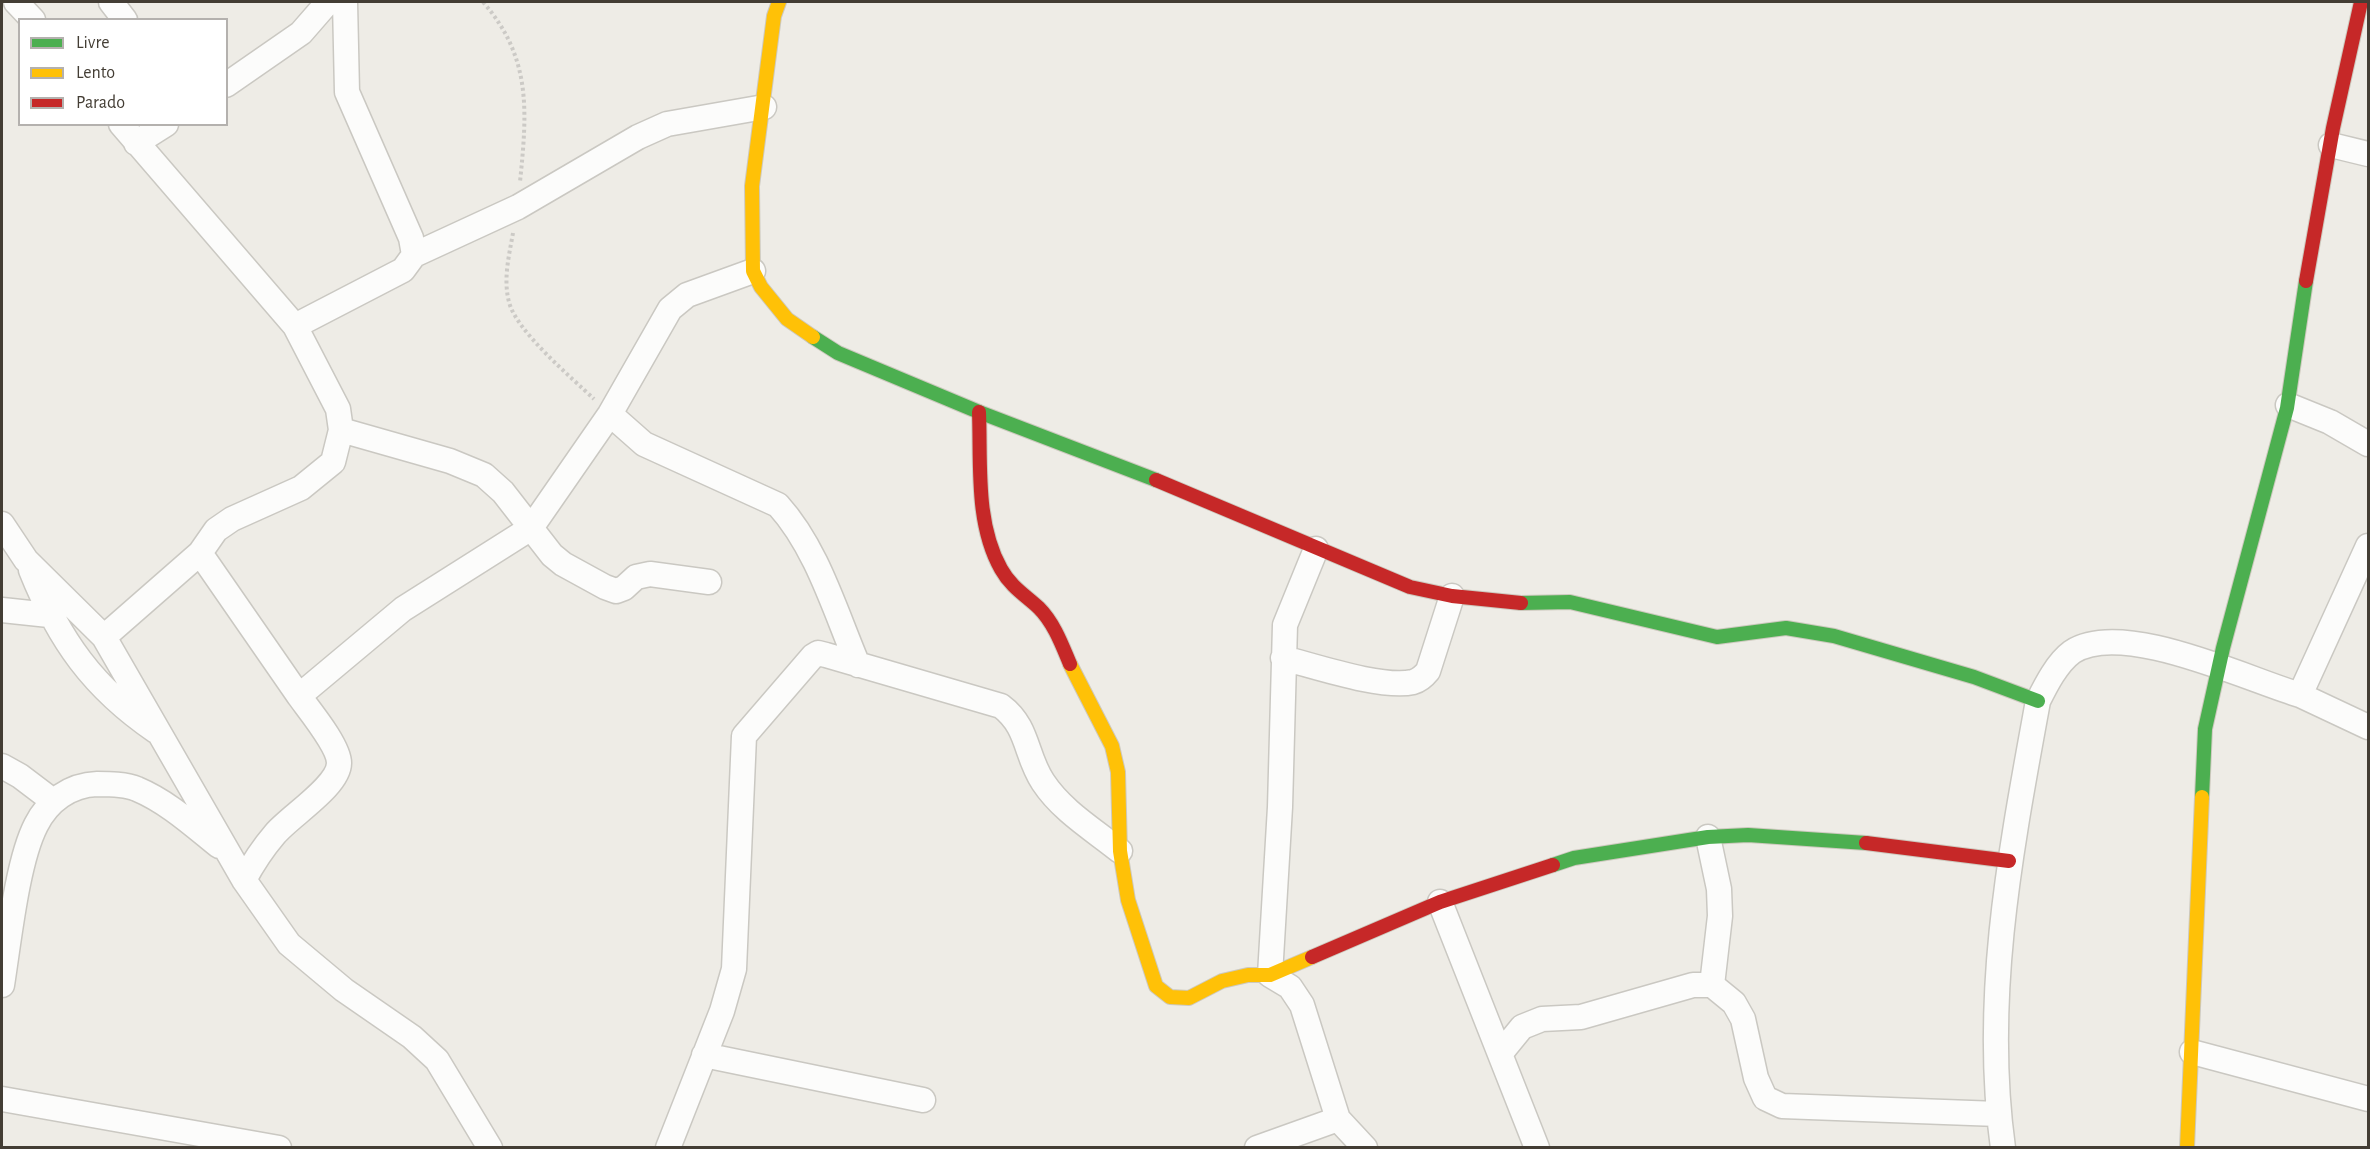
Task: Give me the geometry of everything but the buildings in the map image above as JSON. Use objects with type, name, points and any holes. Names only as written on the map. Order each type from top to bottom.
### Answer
[{"type":"street","points":[[16,2],[31,18]]},
{"type":"street","points":[[111,2],[123,18]]},
{"type":"street","points":[[228,84],[301,33],[328,2]]},
{"type":"street","points":[[345,2],[347,92],[411,238],[414,255]]},
{"type":"street","points":[[779,2],[774,16],[752,186],[753,271],[761,287],[787,319],[838,353],[979,412],[1146,476],[1316,549],[1410,586],[1452,596],[1515,603],[1570,602],[1676,630],[1717,637],[1786,628],[1834,636],[1963,674],[2038,701]]},
{"type":"street","points":[[2187,1148],[2205,729],[2216,665],[2288,405],[2294,356],[2347,56],[2361,2]]},
{"type":"street","points":[[295,326],[403,270],[414,255],[518,207],[667,124],[764,106]]},
{"type":"street","points":[[104,637],[200,553],[216,530],[224,524],[301,488],[333,462],[341,430],[338,409],[295,326],[123,126]]},
{"type":"street","points":[[136,143],[163,126]]},
{"type":"street","points":[[2331,145],[2368,154]]},
{"type":"street","points":[[299,696],[403,609],[531,528],[610,414],[670,309],[687,295],[753,271]]},
{"type":"street","points":[[2288,405],[2330,422],[2368,444]]},
{"type":"street","points":[[979,412],[983,513],[989,543],[1001,570],[1016,591],[1040,609],[1055,630],[1075,676],[1112,746],[1118,772],[1120,851],[1128,900],[1156,987],[1170,997],[1189,998],[1222,981],[1248,975],[1270,975],[1440,902],[1575,858],[1708,837],[1748,835],[1871,843],[2009,861]]},
{"type":"street","points":[[610,414],[645,444],[778,504],[794,522],[809,550],[858,665]]},
{"type":"street","points":[[341,430],[450,461],[484,475],[503,492],[552,555],[562,564],[616,591],[624,588],[636,577],[650,574],[709,582]]},
{"type":"street","points":[[2,524],[26,560],[49,615],[89,673],[121,706],[163,736]]},
{"type":"street","points":[[2300,695],[2368,546]]},
{"type":"street","points":[[1270,975],[1280,807],[1285,625],[1316,549]]},
{"type":"street","points":[[200,553],[332,744],[339,762],[334,779],[277,831],[244,879]]},
{"type":"street","points":[[26,560],[104,637],[163,736],[228,854],[289,944],[344,990],[412,1037],[437,1060],[490,1148]]},
{"type":"street","points":[[1283,658],[1373,681],[1411,682],[1420,679],[1428,671],[1452,596]]},
{"type":"street","points":[[2,610],[49,615]]},
{"type":"street","points":[[2003,1148],[1998,1114],[1995,996],[2009,861],[2038,701],[2050,679],[2072,652],[2104,640],[2133,642],[2216,665],[2244,678],[2300,695],[2368,727]]},
{"type":"street","points":[[668,1148],[734,969],[744,736],[813,656],[819,653],[1001,706],[1015,716],[1024,733],[1033,764],[1058,802],[1120,851]]},
{"type":"street","points":[[2,766],[20,776],[53,801]]},
{"type":"street","points":[[2,985],[23,867],[36,825],[53,801],[69,790],[87,784],[136,788],[178,813],[228,854]]},
{"type":"street","points":[[1708,837],[1719,889],[1720,916],[1712,985]]},
{"type":"street","points":[[1440,902],[1537,1148]]},
{"type":"street","points":[[1270,975],[1290,987],[1302,1005],[1338,1119],[1365,1148]]},
{"type":"street","points":[[1500,1054],[1522,1027],[1542,1019],[1581,1017],[1693,985],[1712,985],[1734,1003],[1743,1019],[1765,1098],[1782,1107],[1998,1114]]},
{"type":"street","points":[[2192,1052],[2368,1099]]},
{"type":"street","points":[[704,1055],[923,1100]]},
{"type":"street","points":[[2,1099],[279,1148]]},
{"type":"street","points":[[1257,1148],[1338,1119]]},
{"type":"traffic: fast","points":[[2202,797],[2205,729],[2223,648],[2287,408],[2306,281]]},
{"type":"traffic: fast","points":[[813,337],[838,353],[979,412],[1156,480]]},
{"type":"traffic: fast","points":[[1521,603],[1570,602],[1717,637],[1786,628],[1834,636],[1974,677],[2038,701]]},
{"type":"traffic: fast","points":[[1553,865],[1574,858],[1708,837],[1748,835],[1866,843]]},
{"type":"traffic: slow","points":[[779,2],[774,16],[752,186],[753,271],[761,287],[787,319],[813,337]]},
{"type":"traffic: slow","points":[[1070,664],[1112,746],[1118,772],[1120,851],[1128,900],[1156,986],[1170,997],[1189,998],[1222,981],[1248,975],[1270,975],[1312,957]]},
{"type":"traffic: slow","points":[[2187,1148],[2202,797]]},
{"type":"traffic: jam","points":[[2306,281],[2333,128],[2361,2]]},
{"type":"traffic: jam","points":[[979,412],[983,513],[993,551],[1009,581],[1049,620],[1070,664]]},
{"type":"traffic: jam","points":[[1156,480],[1410,587],[1452,596],[1521,603]]},
{"type":"traffic: jam","points":[[1866,843],[2009,861]]},
{"type":"traffic: jam","points":[[1312,957],[1440,902],[1553,865]]}]
